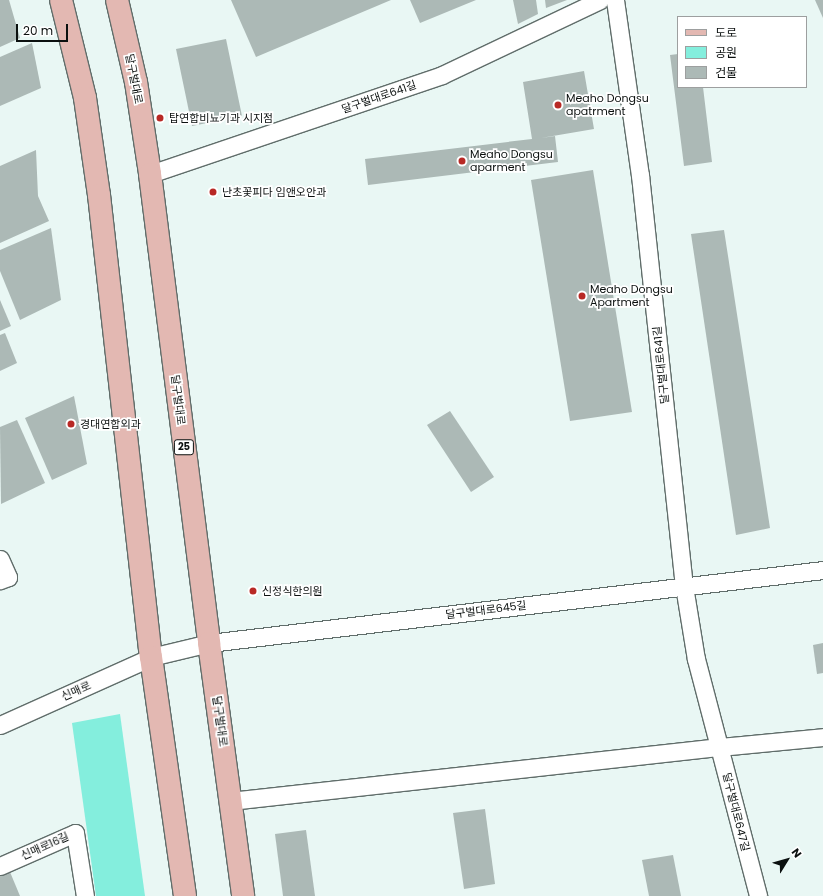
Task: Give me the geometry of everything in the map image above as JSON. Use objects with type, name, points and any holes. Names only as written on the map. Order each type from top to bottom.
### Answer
[{"type":"main road","points":[[62,0],[85,98],[99,195],[151,657],[185,896]]},
{"type":"main road","name":"달구벌대로","points":[[117,0],[136,82],[150,174],[209,643],[243,896]]},
{"type":"street","name":"달구벌대로641길","points":[[150,174],[442,75],[600,0]]},
{"type":"street","name":"달구벌대로641길","points":[[615,0],[640,175],[684,586],[696,659],[715,728]]},
{"type":"street","points":[[0,558],[8,576],[0,580]]},
{"type":"street","name":"달구벌대로645길","points":[[151,657],[209,643],[823,570]]},
{"type":"street","name":"신매로","points":[[0,725],[151,657]]},
{"type":"street","name":"달구벌대로647길","points":[[715,728],[758,896]]},
{"type":"street","points":[[230,801],[720,747],[823,738]]},
{"type":"street","name":"신매로16길","points":[[0,866],[75,833],[85,896]]},
{"type":"green space","points":[[120,714],[145,896],[96,896],[72,723]]},
{"type":"building","points":[[0,0],[9,0],[20,38],[0,47]]},
{"type":"building","points":[[231,0],[391,0],[256,57]]},
{"type":"building","points":[[410,0],[476,0],[420,23]]},
{"type":"building","points":[[513,0],[536,0],[538,14],[518,24]]},
{"type":"building","points":[[545,0],[567,0],[546,8]]},
{"type":"building","points":[[815,0],[823,0],[823,18]]},
{"type":"building","points":[[226,39],[242,116],[192,126],[176,49]]},
{"type":"building","points":[[32,43],[41,88],[0,106],[0,57]]},
{"type":"building","points":[[677,54],[677,88],[703,88],[712,162],[684,166],[670,55]]},
{"type":"building","points":[[584,71],[594,129],[541,138],[555,136],[558,162],[368,185],[365,159],[532,139],[523,82]]},
{"type":"building","points":[[36,150],[38,196],[49,221],[0,243],[0,166]]},
{"type":"building","name":"Meaho Dongsu Apartment","points":[[593,170],[632,412],[570,421],[531,180]]},
{"type":"building","points":[[51,228],[61,300],[20,320],[0,271],[0,250]]},
{"type":"building","points":[[724,230],[770,528],[736,535],[691,234]]},
{"type":"building","points":[[0,300],[11,326],[0,331]]},
{"type":"building","points":[[5,333],[17,363],[0,371],[0,335]]},
{"type":"building","points":[[74,396],[87,464],[52,480],[25,418]]},
{"type":"building","points":[[450,411],[494,477],[471,492],[427,425]]},
{"type":"building","points":[[17,420],[45,483],[1,504],[0,427]]},
{"type":"building","points":[[823,643],[823,673],[817,674],[813,645]]},
{"type":"building","points":[[485,809],[495,884],[464,889],[453,813]]},
{"type":"building","points":[[306,830],[315,896],[283,896],[275,834]]},
{"type":"building","points":[[673,855],[681,896],[649,896],[642,860]]},
{"type":"building","points":[[10,872],[20,896],[0,896],[0,876]]},
{"type":"place","name":"Meaho Dongsu apatrment","points":[[558,105]]},
{"type":"place","name":"탑연합비뇨기과 시지점","points":[[160,118]]},
{"type":"place","name":"Meaho Dongsu aparment","points":[[462,161]]},
{"type":"place","name":"난초꽃피다 임앤오안과","points":[[213,192]]},
{"type":"place","name":"Meaho Dongsu Apartment","points":[[582,296]]},
{"type":"place","name":"경대연합외과","points":[[71,424]]},
{"type":"place","name":"신정식한의원","points":[[253,591]]}]
